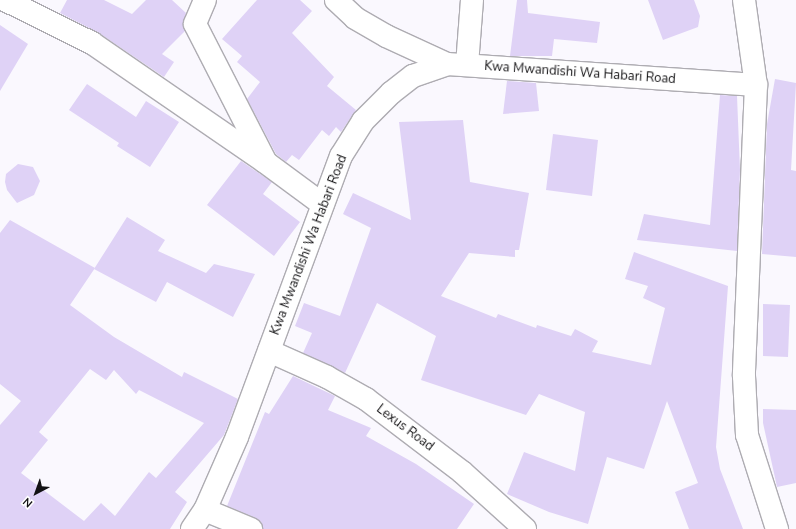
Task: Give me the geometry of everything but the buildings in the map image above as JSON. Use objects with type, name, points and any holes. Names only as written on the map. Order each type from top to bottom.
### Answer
[{"type":"street","points":[[5,0],[92,44],[265,162],[322,204]]},
{"type":"street","points":[[204,0],[195,24],[265,162]]},
{"type":"street","points":[[336,0],[355,18],[380,32],[457,65],[472,0]]},
{"type":"street","points":[[744,0],[756,85],[744,376],[747,435],[777,529]]},
{"type":"street","name":"Kwa Mwandishi Wa Habari Road","points":[[192,529],[206,510],[237,437],[341,156],[363,121],[391,93],[414,76],[457,65],[756,85]]},
{"type":"street","name":"Lexus Road","points":[[269,351],[327,377],[366,399],[462,472],[525,529]]},
{"type":"street","points":[[206,510],[251,529]]}]
